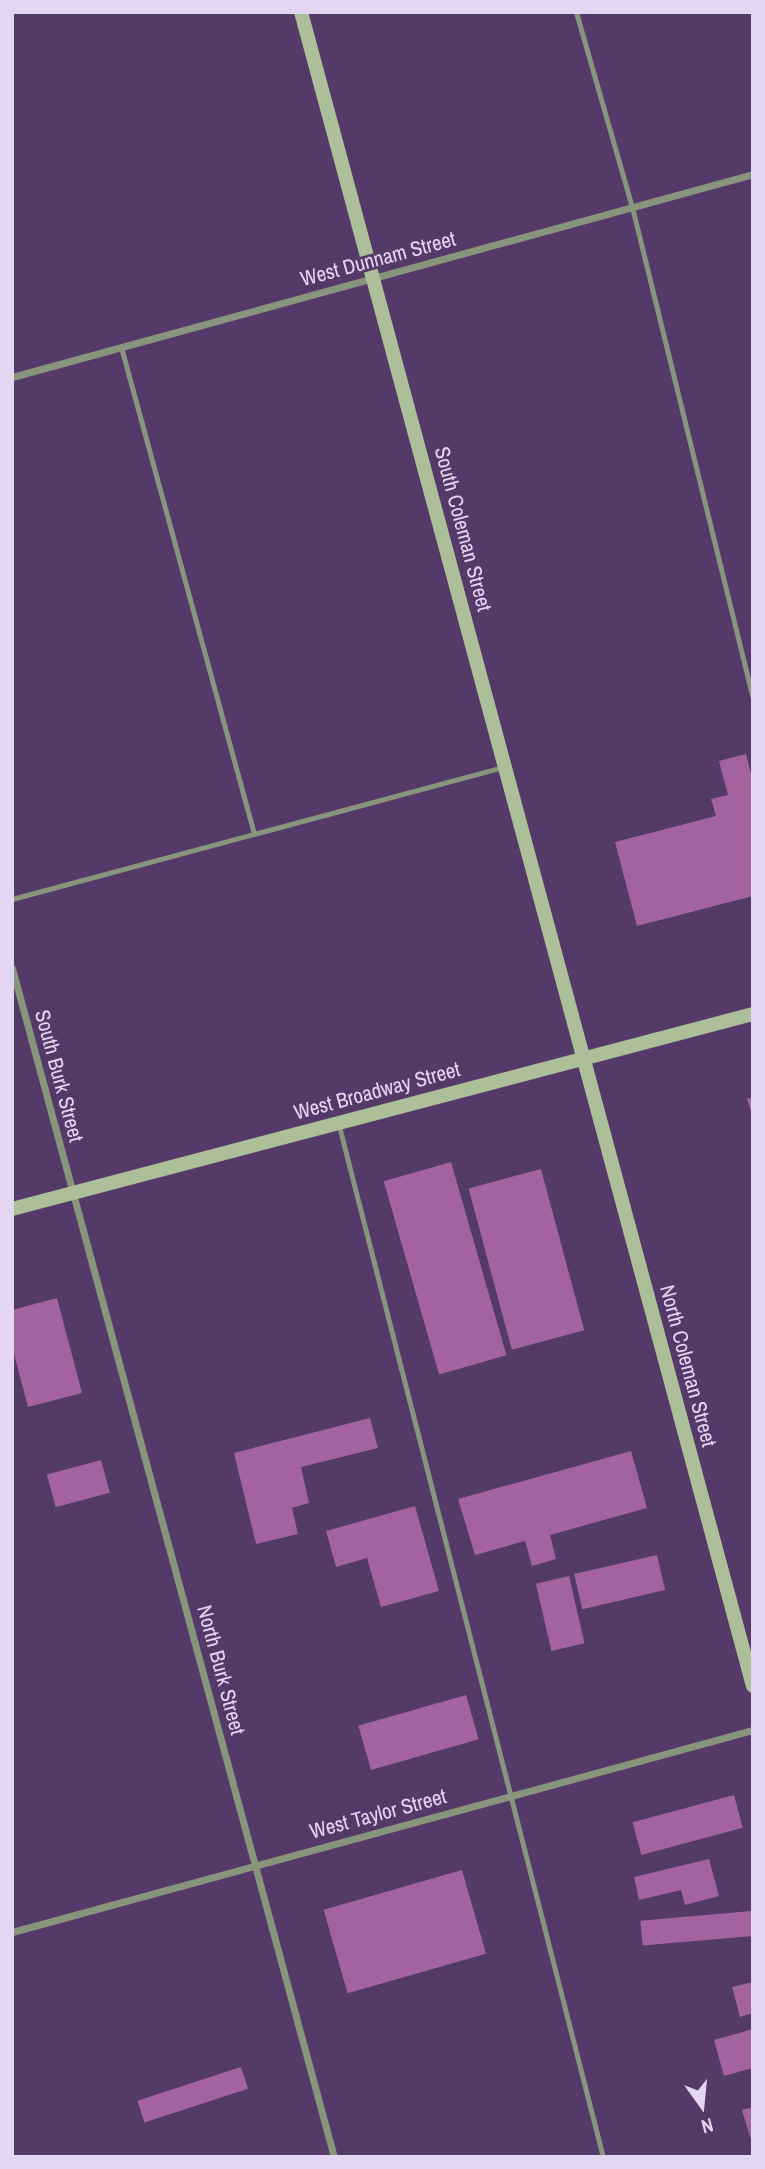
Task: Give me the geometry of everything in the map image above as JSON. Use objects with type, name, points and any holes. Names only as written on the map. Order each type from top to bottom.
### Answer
[{"type":"street","name":"South Coleman Street","points":[[300,12],[585,1058]]},
{"type":"street","name":"West Dunnam Street","points":[[12,377],[753,174]]},
{"type":"street","name":"South Burk Street","points":[[12,968],[72,1193]]},
{"type":"street","name":"West Broadway Street","points":[[12,1209],[753,1014]]},
{"type":"street","name":"North Coleman Street","points":[[585,1058],[753,1686]]},
{"type":"street","name":"North Burk Street","points":[[72,1193],[334,2157]]},
{"type":"street","name":"West Taylor Street","points":[[12,1932],[753,1730]]},
{"type":"lane","points":[[576,12],[632,207],[753,699]]},
{"type":"lane","points":[[121,348],[254,834]]},
{"type":"lane","points":[[12,899],[506,767]]},
{"type":"lane","points":[[338,1123],[603,2157]]},
{"type":"building","points":[[746,754],[753,781],[753,896],[637,926],[615,842],[716,816],[711,799],[728,795],[719,761]]},
{"type":"building","points":[[753,1097],[753,1115],[752,1115],[747,1099]]},
{"type":"building","points":[[451,1162],[506,1355],[439,1375],[384,1181]]},
{"type":"building","points":[[541,1169],[584,1330],[512,1350],[469,1188]]},
{"type":"building","points":[[57,1298],[82,1393],[28,1407],[12,1346],[12,1310]]},
{"type":"building","points":[[370,1418],[378,1448],[301,1467],[309,1503],[292,1508],[298,1534],[256,1544],[234,1453]]},
{"type":"building","points":[[631,1451],[647,1508],[550,1535],[556,1559],[532,1566],[525,1541],[475,1555],[458,1499]]},
{"type":"building","points":[[101,1460],[110,1493],[56,1507],[47,1474]]},
{"type":"building","points":[[415,1506],[439,1591],[381,1607],[367,1558],[336,1567],[326,1531]]},
{"type":"building","points":[[657,1555],[665,1590],[582,1609],[574,1574]]},
{"type":"building","points":[[569,1576],[585,1643],[551,1651],[536,1584]]},
{"type":"building","points":[[466,1695],[479,1739],[371,1770],[358,1726]]},
{"type":"building","points":[[734,1795],[743,1828],[641,1855],[633,1822]]},
{"type":"building","points":[[709,1859],[719,1896],[685,1905],[681,1890],[639,1900],[634,1877]]},
{"type":"building","points":[[462,1870],[486,1954],[348,1993],[324,1910]]},
{"type":"building","points":[[751,1911],[753,1936],[643,1946],[640,1921]]},
{"type":"building","points":[[753,1982],[753,2013],[740,2017],[732,1987]]},
{"type":"building","points":[[753,2029],[753,2068],[724,2076],[714,2040]]},
{"type":"building","points":[[241,2067],[248,2089],[144,2123],[137,2101]]},
{"type":"building","points":[[753,2107],[753,2142],[752,2143],[742,2110]]}]
